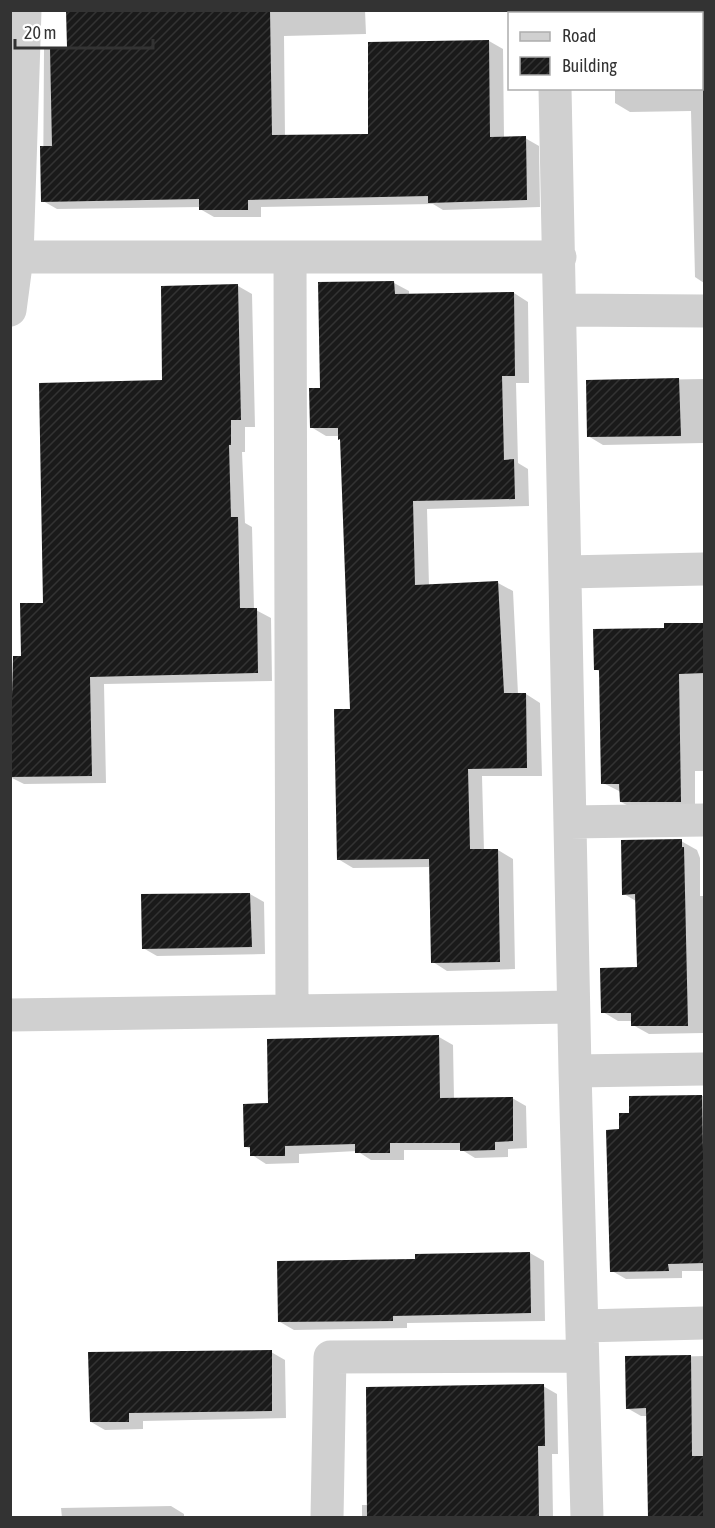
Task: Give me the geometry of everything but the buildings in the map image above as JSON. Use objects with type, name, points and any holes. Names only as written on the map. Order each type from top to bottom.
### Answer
[{"type":"street","points":[[10,310],[17,257],[25,10]]},
{"type":"street","points":[[555,90],[573,1007],[587,1518]]},
{"type":"street","points":[[17,257],[560,257]]},
{"type":"street","points":[[290,257],[292,1011]]},
{"type":"street","points":[[561,309],[705,310]]},
{"type":"street","points":[[566,572],[705,569]]},
{"type":"street","points":[[570,822],[705,820]]},
{"type":"street","points":[[10,1016],[573,1007]]},
{"type":"street","points":[[575,1071],[705,1069]]},
{"type":"street","points":[[327,1518],[330,1357],[582,1341],[705,1323]]}]
